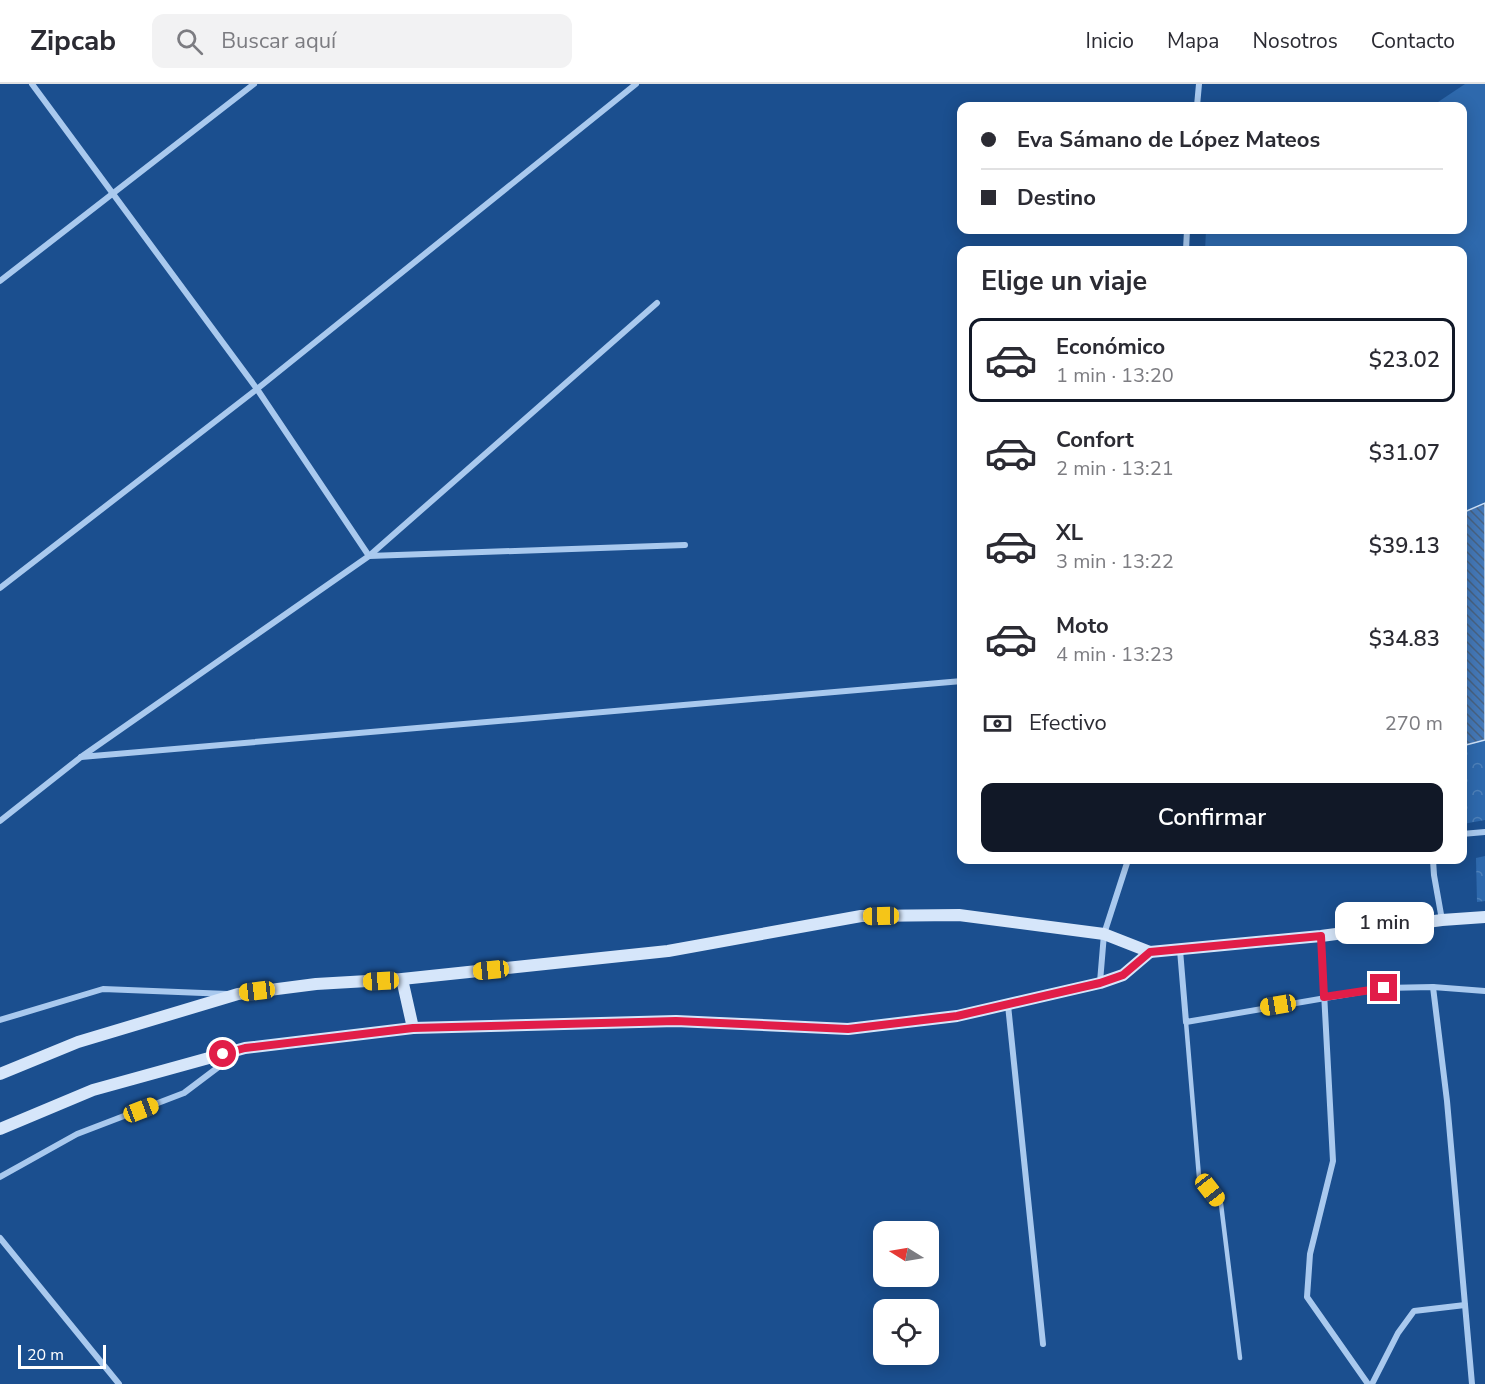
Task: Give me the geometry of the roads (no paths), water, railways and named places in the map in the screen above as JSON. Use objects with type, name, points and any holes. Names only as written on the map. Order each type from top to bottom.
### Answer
[{"type":"main road","points":[[0,1074],[78,1042],[238,994],[316,984],[402,980],[668,951],[861,916],[959,915],[1104,934],[1150,952],[1321,936],[1485,916]]},
{"type":"main road","points":[[0,1129],[93,1090],[245,1048],[413,1028],[676,1021],[848,1029],[957,1016],[1100,983],[1123,975],[1150,952]]},
{"type":"main road","points":[[402,980],[413,1028]]},
{"type":"street","points":[[32,84],[257,389],[369,556]]},
{"type":"street","points":[[0,281],[254,84]]},
{"type":"street","points":[[0,588],[257,389],[636,84]]},
{"type":"street","points":[[1197,102],[1199,84]]},
{"type":"street","points":[[0,821],[81,757],[369,556],[657,303]]},
{"type":"street","points":[[369,556],[685,545]]},
{"type":"street","points":[[81,757],[957,681]]},
{"type":"street","points":[[1467,834],[1485,832]]},
{"type":"street","points":[[1100,983],[1104,934],[1127,864]]},
{"type":"street","points":[[1433,864],[1442,920]]},
{"type":"street","points":[[1321,936],[1333,1161],[1310,1254],[1307,1297],[1370,1384],[1398,1333],[1414,1311],[1465,1305]]},
{"type":"street","points":[[1179,948],[1186,1022],[1384,988],[1433,987],[1485,991]]},
{"type":"street","points":[[1433,987],[1447,1101],[1472,1384]]},
{"type":"street","points":[[0,1020],[103,989],[238,994]]},
{"type":"street","points":[[1008,1005],[1043,1344]]},
{"type":"street","points":[[0,1177],[77,1134],[184,1094],[245,1048]]},
{"type":"street","points":[[0,1238],[119,1384]]},
{"type":"lane","points":[[1186,1022],[1199,1177],[1221,1204],[1240,1358]]}]
